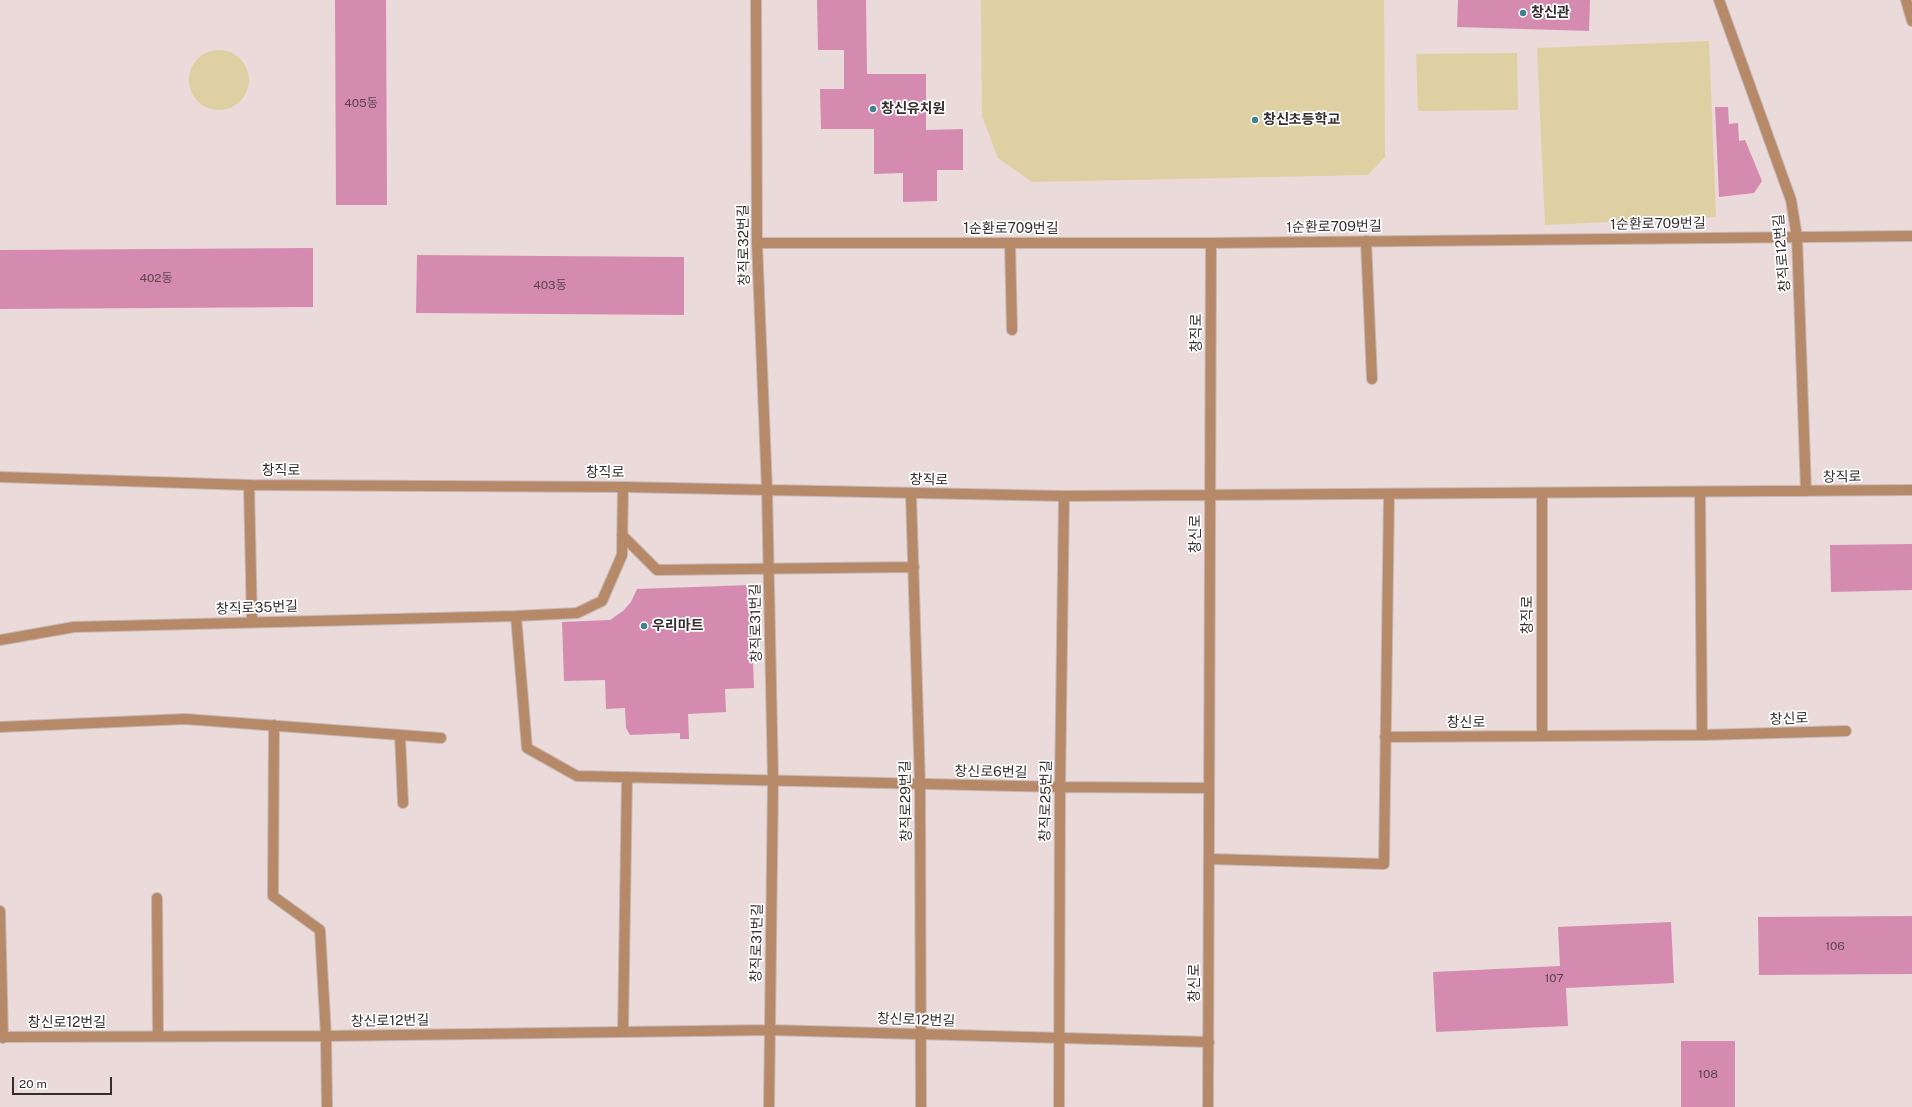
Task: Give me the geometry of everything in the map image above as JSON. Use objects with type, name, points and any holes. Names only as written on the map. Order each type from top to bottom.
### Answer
[{"type":"street","name":"창직로32번길","points":[[756,0],[757,243],[767,490]]},
{"type":"street","name":"창직로12번길","points":[[1720,0],[1791,200],[1797,237],[1806,491]]},
{"type":"street","points":[[1906,0],[1912,21]]},
{"type":"street","name":"1순환로709번길","points":[[757,243],[1211,243],[1912,236]]},
{"type":"street","points":[[1366,241],[1372,378]]},
{"type":"street","points":[[1010,243],[1012,330]]},
{"type":"street","name":"창직로","points":[[1211,243],[1211,496]]},
{"type":"street","name":"창직로","points":[[0,477],[249,485],[623,487],[1064,496],[1912,490]]},
{"type":"street","points":[[249,485],[252,622]]},
{"type":"street","name":"창직로35번길","points":[[0,640],[74,627],[516,616],[577,613],[602,601],[622,555],[623,487]]},
{"type":"street","name":"창직로31번길","points":[[767,490],[773,780],[769,1107]]},
{"type":"street","points":[[1700,492],[1702,735]]},
{"type":"street","name":"창직로","points":[[1542,493],[1542,736]]},
{"type":"street","name":"창직로29번길","points":[[911,494],[920,784],[922,1034],[921,1107]]},
{"type":"street","points":[[1210,860],[1384,864],[1389,494]]},
{"type":"street","name":"창직로25번길","points":[[1059,1107],[1058,1037],[1060,788],[1064,496]]},
{"type":"street","name":"창신로","points":[[1208,1107],[1211,496]]},
{"type":"street","points":[[622,535],[657,570],[914,567]]},
{"type":"street","points":[[516,616],[527,748],[577,776],[773,780]]},
{"type":"street","points":[[0,727],[185,719],[442,738]]},
{"type":"street","points":[[274,725],[273,896],[320,930],[326,1036],[327,1107]]},
{"type":"street","name":"창신로","points":[[1386,737],[1702,735],[1846,731]]},
{"type":"street","points":[[400,735],[402,803]]},
{"type":"street","points":[[623,1032],[627,777]]},
{"type":"street","name":"창신로6번길","points":[[773,780],[1060,788],[1209,788]]},
{"type":"street","points":[[157,898],[158,1036]]},
{"type":"street","points":[[0,911],[2,1038]]},
{"type":"street","name":"창신로12번길","points":[[2,1038],[326,1036],[770,1030],[1209,1042]]},
{"type":"shaded area","points":[[981,0],[1384,0],[1385,157],[1368,175],[1032,182],[998,158],[982,116]]},
{"type":"shaded area","points":[[1709,41],[1716,217],[1545,225],[1537,48]]},
{"type":"shaded area","points":[[219,50],[236,55],[244,63],[249,80],[244,97],[236,105],[219,110],[202,105],[194,97],[189,80],[194,63],[202,55]]},
{"type":"shaded area","points":[[1517,53],[1518,110],[1418,111],[1416,54]]},
{"type":"building","points":[[335,0],[386,0],[387,205],[336,205]]},
{"type":"building","name":"창신유치원","points":[[817,0],[866,0],[867,74],[926,74],[926,130],[963,129],[963,170],[937,170],[937,201],[903,202],[903,173],[874,174],[874,129],[821,129],[820,89],[844,89],[844,50],[818,50]]},
{"type":"building","name":"창신관","points":[[1458,0],[1590,0],[1589,31],[1457,27]]},
{"type":"building","points":[[1715,107],[1728,107],[1729,124],[1738,123],[1739,141],[1745,140],[1762,181],[1754,193],[1719,197]]},
{"type":"building","points":[[313,248],[313,307],[0,309],[0,250]]},
{"type":"building","points":[[417,255],[684,257],[684,315],[416,313]]},
{"type":"building","points":[[1912,544],[1912,590],[1831,592],[1830,545]]},
{"type":"building","points":[[750,585],[754,688],[725,689],[726,712],[688,714],[689,739],[680,739],[680,733],[630,735],[626,728],[625,708],[606,709],[605,680],[564,681],[562,622],[610,620],[623,611],[631,602],[637,589]]},
{"type":"building","points":[[1912,916],[1912,974],[1759,975],[1758,917]]},
{"type":"building","points":[[1671,922],[1674,983],[1566,988],[1568,1026],[1436,1032],[1433,972],[1560,966],[1558,927]]},
{"type":"building","points":[[1681,1041],[1735,1041],[1735,1107],[1681,1107]]},
{"type":"place","name":"창신관","points":[[1523,13]]},
{"type":"place","name":"창신유치원","points":[[873,109]]},
{"type":"place","name":"창신초등학교","points":[[1255,120]]},
{"type":"place","name":"우리마트","points":[[644,626]]}]
